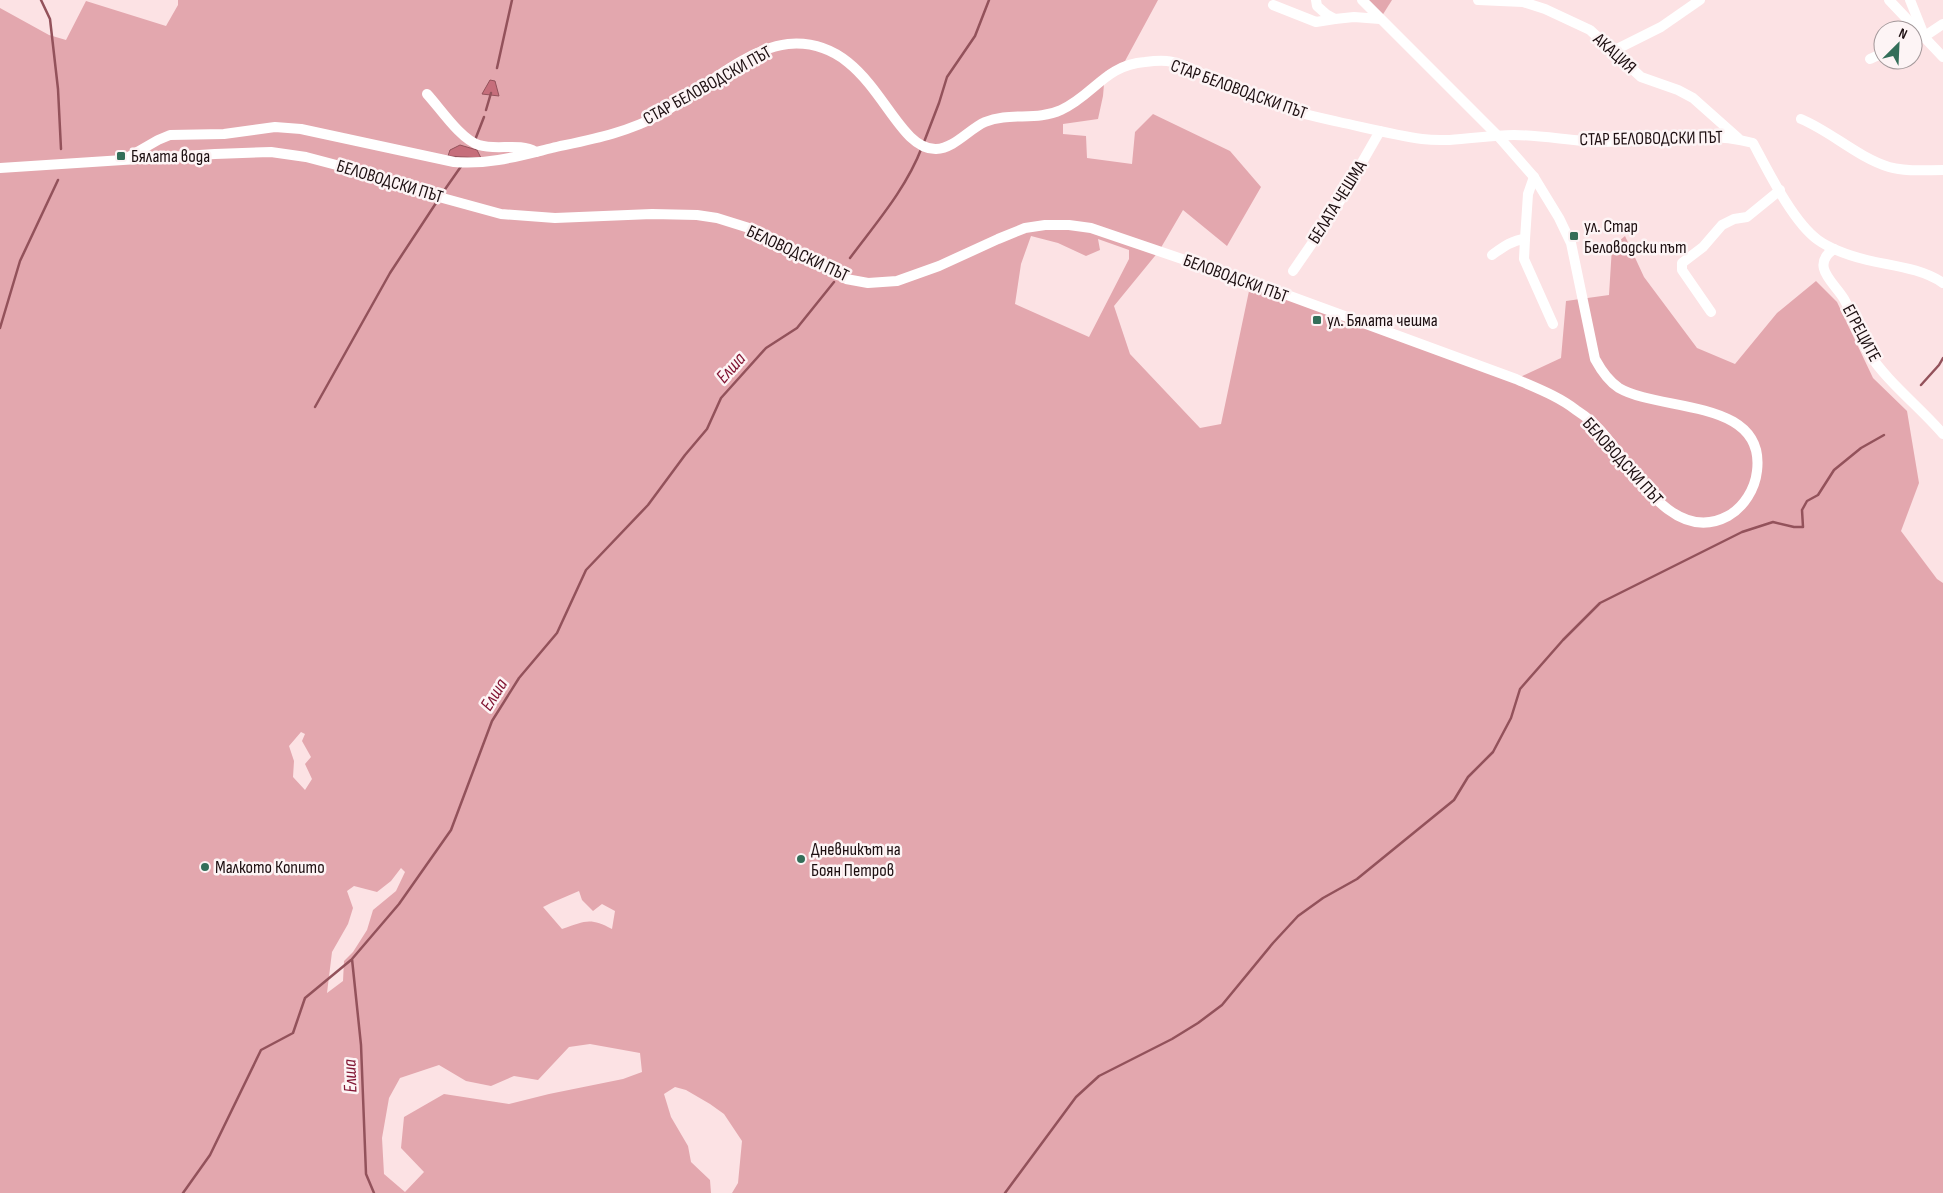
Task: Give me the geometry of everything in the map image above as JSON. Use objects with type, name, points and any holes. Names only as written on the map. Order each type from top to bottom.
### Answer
[{"type":"street","points":[[1316,0],[1317,6],[1335,19]]},
{"type":"street","name":"БЕЛОВОДСКИ ПЪТ","points":[[0,168],[271,152],[306,157],[344,166],[428,194],[501,214],[555,218],[652,214],[697,215],[717,218],[749,228],[774,239],[846,278],[868,283],[897,282],[939,266],[998,238],[1026,228],[1046,225],[1069,225],[1091,228],[1279,292],[1524,382],[1576,409],[1605,435],[1666,509],[1682,519],[1702,524],[1718,521],[1734,513],[1747,500],[1754,485],[1758,458],[1752,442],[1743,429],[1731,419],[1716,412],[1675,405],[1619,388],[1602,373],[1595,359],[1571,243],[1559,218],[1534,177],[1498,136],[1362,0]]},
{"type":"street","name":"АКАЦИЯ","points":[[1478,0],[1523,2],[1545,9],[1590,30],[1614,50],[1641,77],[1678,90],[1693,98],[1739,139]]},
{"type":"street","points":[[1614,50],[1661,27],[1700,0]]},
{"type":"street","points":[[1889,0],[1943,56]]},
{"type":"street","points":[[1910,0],[1925,36]]},
{"type":"street","points":[[1272,5],[1316,22],[1354,17],[1380,19]]},
{"type":"street","points":[[1925,36],[1943,24]]},
{"type":"street","name":"СТАР БЕЛОВОДСКИ ПЪТ","points":[[125,160],[170,135],[224,134],[275,127],[301,129],[454,162],[496,161],[593,139],[656,117],[761,50],[794,44],[820,47],[832,51],[847,60],[868,81],[900,124],[924,146],[934,149],[946,146],[973,128],[994,119],[1056,112],[1070,105],[1117,68],[1141,62],[1167,61],[1300,113],[1380,131],[1439,140],[1511,135],[1604,142],[1721,136],[1753,143],[1797,218],[1807,231],[1819,241],[1857,257],[1929,274],[1943,283]]},
{"type":"street","points":[[427,94],[468,141],[479,146],[525,147],[536,152]]},
{"type":"street","points":[[1801,119],[1846,146],[1885,166],[1943,170]]},
{"type":"street","name":"БЕЛАТА ЧЕШМА","points":[[1293,271],[1333,212],[1380,131]]},
{"type":"street","points":[[1534,177],[1528,194],[1524,259],[1553,324]]},
{"type":"street","points":[[1711,312],[1682,270],[1682,263],[1703,247],[1722,225],[1734,219],[1747,217],[1780,190]]},
{"type":"street","points":[[1492,254],[1516,240],[1525,239]]},
{"type":"street","name":"ЕГРЕЦИТЕ","points":[[1834,248],[1827,253],[1824,260],[1826,276],[1843,298],[1868,351],[1891,382],[1924,412],[1943,434]]},
{"type":"shaded area","points":[[178,0],[1158,0],[1125,61],[1105,72],[1103,96],[1098,119],[1063,124],[1063,134],[1086,136],[1087,158],[1132,164],[1135,132],[1153,114],[1230,151],[1261,187],[1227,246],[1183,210],[1159,251],[1114,306],[1130,354],[1200,428],[1221,424],[1249,291],[1279,292],[1516,379],[1561,358],[1566,301],[1609,295],[1612,247],[1625,236],[1644,277],[1697,348],[1735,364],[1777,313],[1816,281],[1837,302],[1873,378],[1907,411],[1919,483],[1901,531],[1937,579],[1943,583],[1943,1193],[732,1193],[738,1183],[742,1141],[724,1114],[686,1090],[675,1087],[664,1094],[671,1117],[688,1146],[691,1162],[710,1180],[711,1193],[0,1193],[0,8],[49,35],[66,40],[86,1],[166,26],[178,5]],"holes":[[[1031,236],[1058,243],[1086,256],[1100,250],[1098,239],[1129,250],[1129,259],[1089,337],[1015,304],[1021,264]],[[301,732],[305,734],[302,741],[311,757],[305,764],[312,779],[305,790],[293,777],[294,761],[289,746]],[[401,868],[405,872],[396,891],[373,910],[367,930],[353,952],[344,961],[343,981],[327,993],[332,952],[348,924],[353,908],[347,891],[354,886],[377,892],[391,881]],[[579,891],[582,900],[593,911],[602,904],[615,911],[612,929],[587,921],[562,929],[543,907]],[[590,1044],[640,1053],[642,1072],[623,1079],[509,1104],[444,1094],[404,1117],[401,1148],[424,1172],[405,1192],[384,1174],[382,1138],[389,1098],[400,1078],[439,1065],[466,1081],[491,1086],[514,1076],[538,1080],[569,1047]]]},
{"type":"shaded area","points":[[1362,0],[1392,0],[1380,19]]},
{"type":"shaded area","points":[[490,80],[495,81],[499,96],[482,94]]},
{"type":"shaded area","points":[[460,145],[477,150],[481,158],[448,156],[450,150]]},
{"type":"waterway","points":[[41,0],[50,19],[58,89],[61,149]]},
{"type":"waterway","points":[[497,68],[512,0]]},
{"type":"waterway","name":"Елша","points":[[924,142],[947,77],[975,36],[989,0]]},
{"type":"waterway","points":[[486,110],[491,93]]},
{"type":"waterway","points":[[475,140],[484,117]]},
{"type":"waterway","name":"Елша","points":[[850,258],[899,191],[922,147]]},
{"type":"waterway","points":[[441,195],[462,165]]},
{"type":"waterway","points":[[0,328],[20,261],[58,180]]},
{"type":"waterway","points":[[315,407],[390,273],[438,200]]},
{"type":"waterway","name":"Елша","points":[[374,1193],[366,1174],[361,1045],[352,959],[399,904],[451,830],[492,721],[519,678],[557,633],[586,570],[648,505],[707,429],[721,398],[766,348],[797,328],[834,282]]},
{"type":"waterway","points":[[1921,385],[1943,358]]},
{"type":"waterway","points":[[1005,1193],[1076,1097],[1099,1076],[1172,1039],[1222,1005],[1298,916],[1323,898],[1357,879],[1454,800],[1468,777],[1493,752],[1511,718],[1520,689],[1563,640],[1600,603],[1742,532],[1773,522],[1803,527],[1802,510],[1807,501],[1818,495],[1834,470],[1861,448],[1884,435]]},
{"type":"waterway","points":[[183,1193],[210,1155],[261,1050],[293,1033],[305,998],[351,960]]},
{"type":"place","name":"Бялата вода","points":[[121,156]]},
{"type":"place","name":"ул. Стар Беловодски път","points":[[1574,236]]},
{"type":"place","name":"ул. Бялата чешма","points":[[1317,320]]},
{"type":"place","name":"Дневникът на Боян Петров","points":[[801,859]]},
{"type":"place","name":"Малкото Копито","points":[[205,867]]}]
